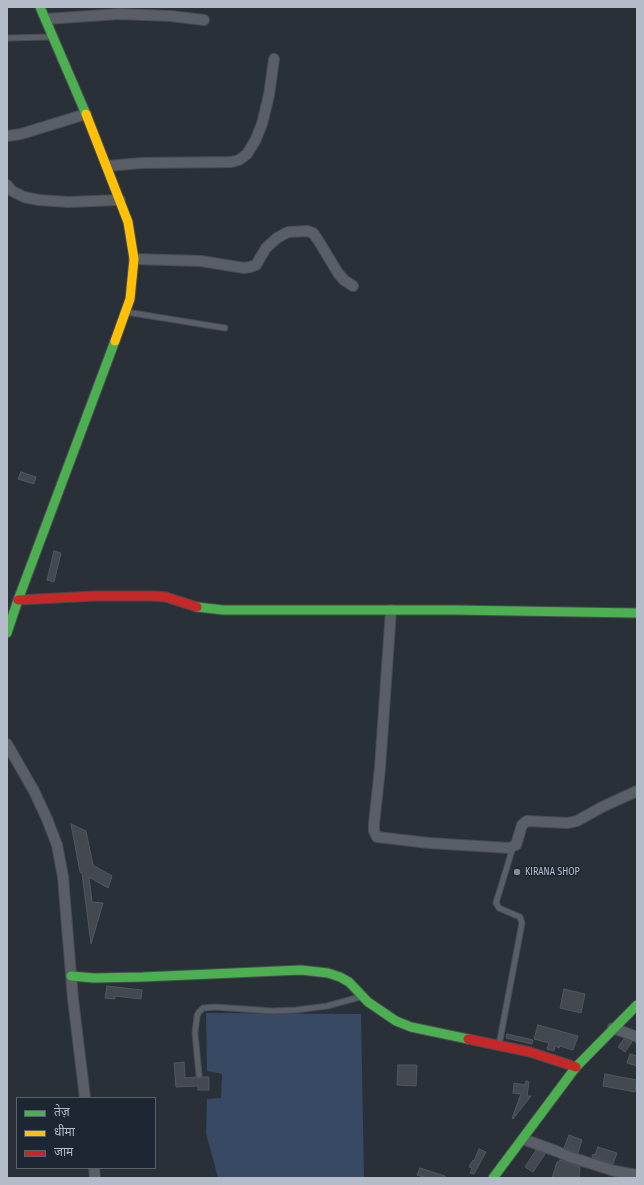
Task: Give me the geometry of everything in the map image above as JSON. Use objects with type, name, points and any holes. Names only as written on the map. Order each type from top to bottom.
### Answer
[{"type":"street","points":[[7,633],[130,299],[134,259],[128,222],[120,200],[86,114],[40,7]]},
{"type":"street","points":[[46,18],[118,14],[170,16],[204,20]]},
{"type":"street","points":[[107,166],[142,163],[231,162],[239,160],[246,154],[255,141],[262,124],[269,95],[274,59]]},
{"type":"street","points":[[7,136],[21,134],[86,114]]},
{"type":"street","points":[[7,185],[12,191],[24,197],[39,200],[68,202],[120,200]]},
{"type":"street","points":[[134,259],[201,261],[244,268],[256,266],[266,248],[277,238],[288,232],[307,231],[313,233],[338,273],[344,280],[353,286]]},
{"type":"street","points":[[18,600],[95,596],[154,596],[166,597],[191,606],[205,609],[223,610],[391,610],[637,613]]},
{"type":"street","points":[[391,610],[380,768],[374,824],[375,834],[377,837],[429,843],[503,848],[513,847],[518,840],[522,825],[527,820],[568,823],[576,821],[637,791]]},
{"type":"street","points":[[7,744],[34,791],[57,845],[63,877],[71,976],[85,1097]]},
{"type":"street","points":[[71,976],[94,978],[143,977],[301,970],[328,973],[349,982],[363,997],[381,1012],[396,1021],[411,1027],[530,1052],[576,1067]]},
{"type":"street","points":[[493,1178],[576,1067],[637,1005]]},
{"type":"street","points":[[613,1028],[637,1037]]},
{"type":"street","points":[[523,1139],[570,1157],[615,1171],[637,1174]]},
{"type":"lane","points":[[7,38],[54,37]]},
{"type":"lane","points":[[125,312],[225,328]]},
{"type":"lane","points":[[499,1046],[522,923],[520,917],[499,908],[496,903],[513,847]]},
{"type":"lane","points":[[199,1075],[195,1033],[197,1016],[203,1008],[215,1007],[274,1011],[296,1010],[327,1006],[363,997]]},
{"type":"water","points":[[206,1013],[361,1014],[364,1178],[218,1178],[206,1133],[207,1099],[221,1098],[222,1074],[207,1071]]},
{"type":"building","points":[[21,472],[36,477],[34,484],[18,479]]},
{"type":"building","points":[[54,551],[61,553],[54,582],[47,580]]},
{"type":"building","points":[[71,824],[86,831],[93,865],[112,876],[108,888],[89,877],[92,902],[103,903],[91,944],[82,873],[80,872]]},
{"type":"building","points":[[107,986],[142,990],[141,999],[115,996],[115,999],[105,998]]},
{"type":"building","points":[[564,989],[585,994],[581,1013],[560,1008]]},
{"type":"building","points":[[538,1025],[578,1036],[573,1050],[560,1046],[559,1048],[555,1046],[554,1051],[547,1049],[549,1043],[534,1039]]},
{"type":"building","points":[[507,1034],[533,1040],[532,1044],[506,1038]]},
{"type":"building","points":[[624,1039],[632,1042],[625,1052],[618,1047]]},
{"type":"building","points":[[630,1054],[637,1056],[637,1066],[627,1063]]},
{"type":"building","points":[[184,1062],[185,1078],[196,1077],[199,1079],[202,1077],[209,1077],[209,1090],[198,1090],[198,1086],[176,1087],[174,1063]]},
{"type":"building","points":[[398,1065],[417,1065],[416,1086],[397,1085]]},
{"type":"building","points":[[605,1074],[637,1080],[635,1092],[603,1086]]},
{"type":"building","points":[[526,1081],[529,1082],[527,1096],[531,1096],[513,1119],[512,1118],[521,1094],[513,1093],[514,1083],[525,1085]]},
{"type":"building","points":[[569,1135],[582,1140],[578,1153],[564,1148]]},
{"type":"building","points":[[598,1147],[617,1153],[613,1164],[592,1157],[593,1154],[595,1155]]},
{"type":"building","points":[[479,1149],[486,1152],[474,1174],[470,1173],[472,1168],[469,1167],[473,1160],[474,1161]]},
{"type":"building","points":[[536,1150],[545,1154],[533,1172],[525,1167]]},
{"type":"building","points":[[560,1160],[580,1167],[579,1178],[552,1178],[557,1162]]},
{"type":"building","points":[[420,1168],[445,1176],[445,1178],[427,1178],[417,1175]]},
{"type":"traffic: fast","points":[[40,7],[86,114]]},
{"type":"traffic: fast","points":[[7,633],[115,341]]},
{"type":"traffic: fast","points":[[197,607],[223,610],[454,610],[637,613]]},
{"type":"traffic: fast","points":[[71,976],[94,978],[143,977],[301,970],[328,973],[349,982],[368,1002],[396,1021],[411,1027],[468,1039]]},
{"type":"traffic: fast","points":[[493,1178],[576,1067],[637,1005]]},
{"type":"traffic: slow","points":[[86,114],[128,222],[134,259],[130,299],[115,341]]},
{"type":"traffic: jam","points":[[18,600],[95,596],[154,596],[166,597],[197,607]]},
{"type":"traffic: jam","points":[[468,1039],[530,1052],[576,1067]]},
{"type":"place","name":"KIRANA SHOP","points":[[517,872]]}]
